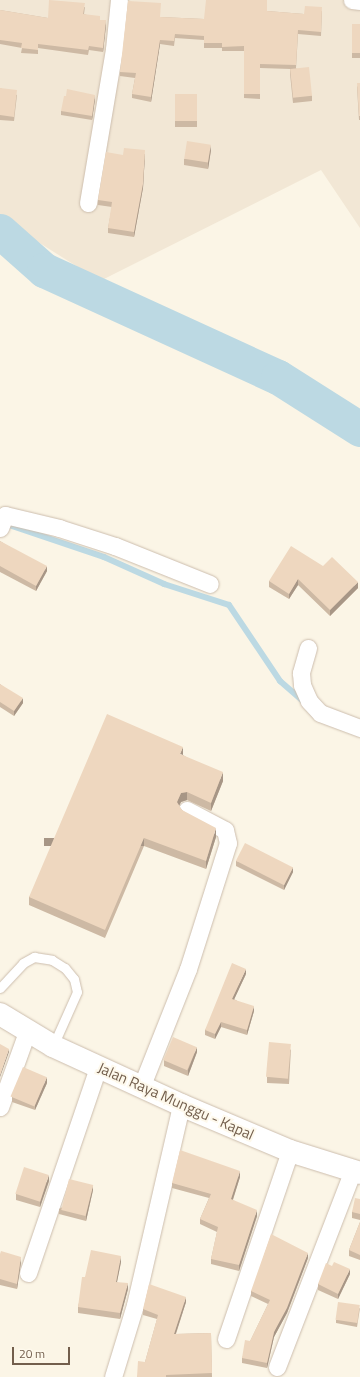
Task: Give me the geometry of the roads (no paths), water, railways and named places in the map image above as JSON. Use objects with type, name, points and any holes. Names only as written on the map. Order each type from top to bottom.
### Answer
[{"type":"street","points":[[88,203],[114,49],[119,0]]},
{"type":"street","points":[[352,0],[360,1]]},
{"type":"street","points":[[3,521],[115,546],[210,584]]},
{"type":"street","points":[[308,648],[302,679],[309,701],[320,713],[360,728]]},
{"type":"street","points":[[142,1085],[188,969],[228,843],[225,830],[186,810]]},
{"type":"street","name":"Jalan Raya Munggu - Kapal","points":[[0,1014],[27,1032],[53,1046],[142,1085],[181,1105],[290,1151],[356,1172]]},
{"type":"street","points":[[0,1107],[27,1032]]},
{"type":"street","points":[[28,1273],[98,1067]]},
{"type":"street","points":[[113,1377],[135,1305],[181,1105]]},
{"type":"street","points":[[226,1339],[290,1151]]},
{"type":"street","points":[[277,1367],[356,1172]]},
{"type":"lane","points":[[0,988],[23,963],[34,957],[52,960],[65,968],[74,979],[77,992],[53,1046]]},
{"type":"waterway","points":[[0,231],[44,270],[278,377],[360,429]]},
{"type":"waterway","points":[[3,523],[104,557],[164,584],[229,605],[280,681],[303,701]]}]
